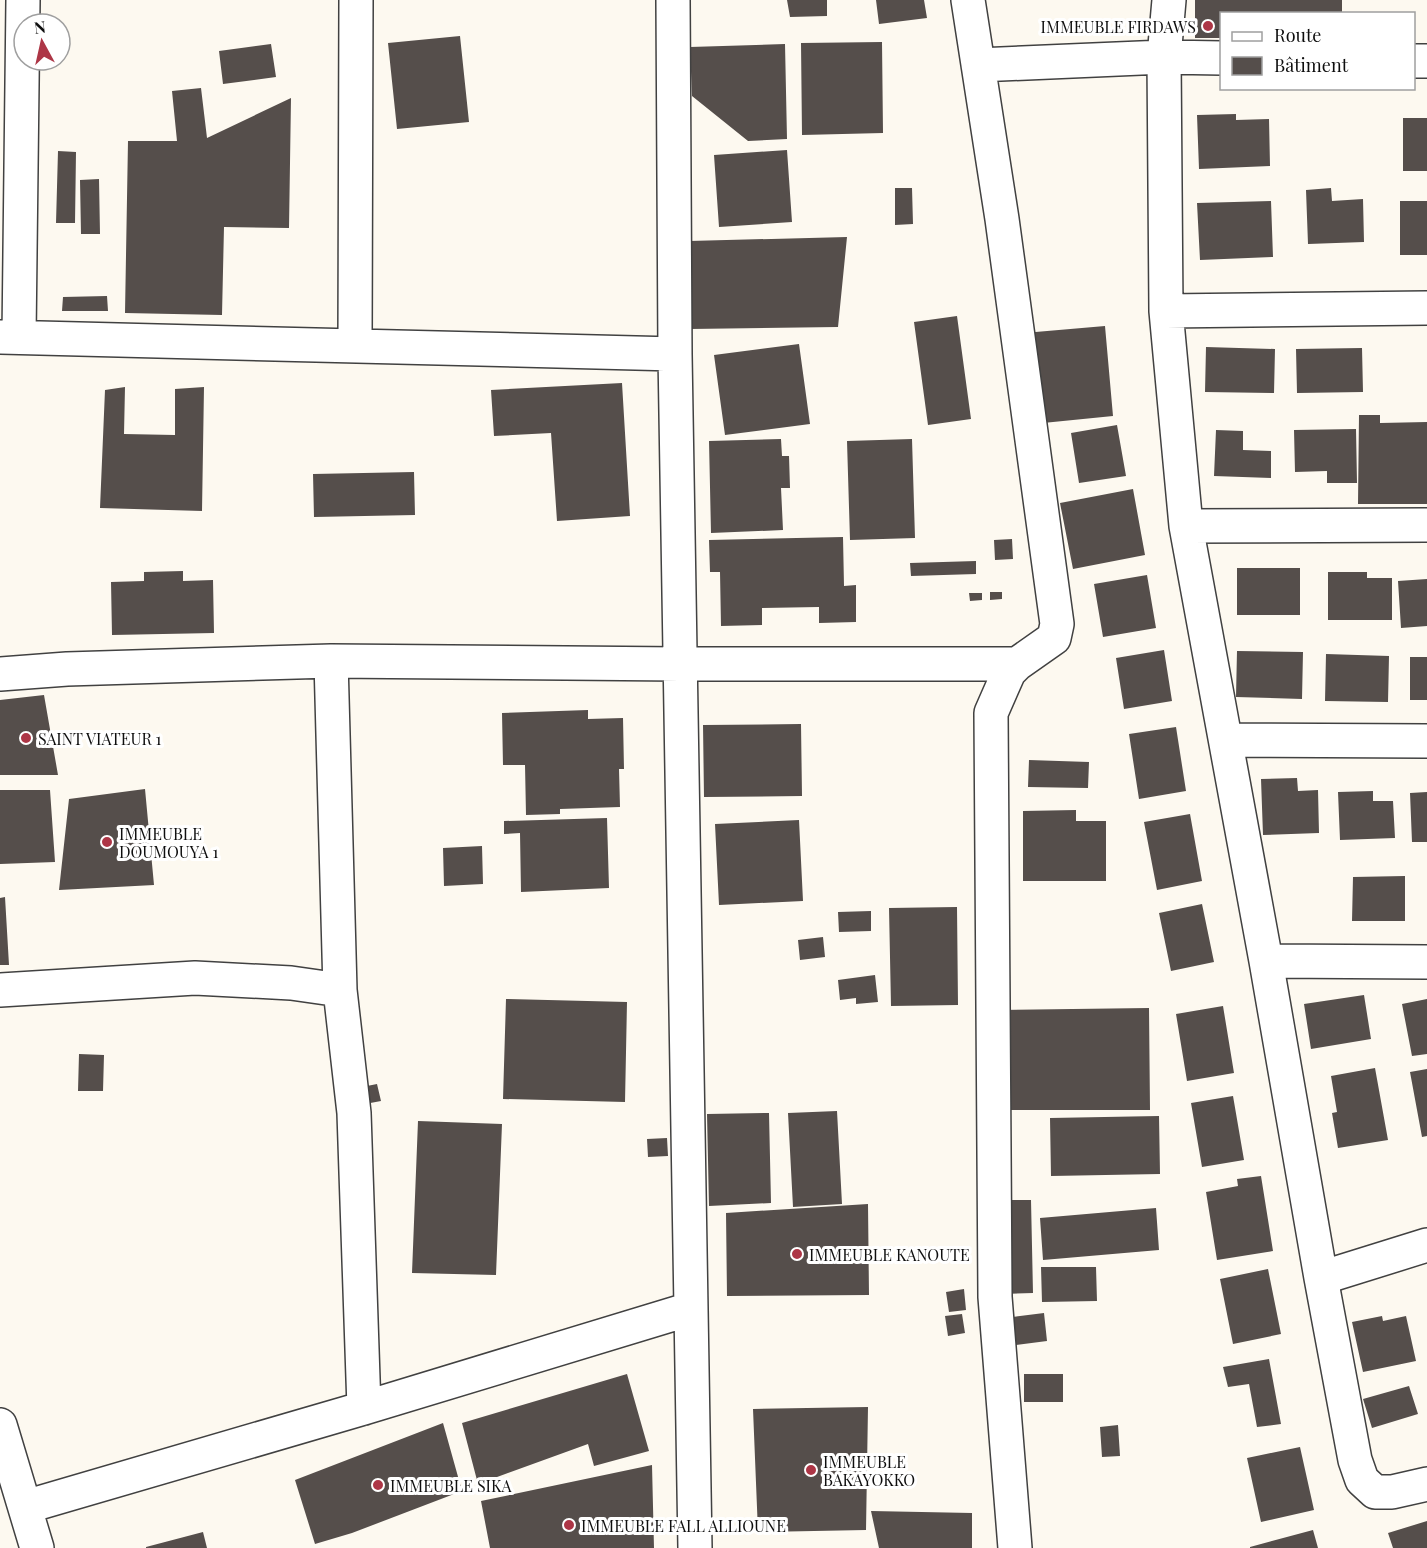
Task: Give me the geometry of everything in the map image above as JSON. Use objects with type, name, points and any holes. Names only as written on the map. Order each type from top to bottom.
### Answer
[{"type":"street","points":[[23,0],[10,337],[675,354]]},
{"type":"street","points":[[354,346],[356,0]]},
{"type":"street","points":[[674,0],[675,354],[695,1548]]},
{"type":"street","points":[[968,0],[1002,219],[1057,624],[1054,638],[1017,664],[1003,682],[991,713],[995,1298],[1015,1548]]},
{"type":"street","points":[[1169,0],[1164,57],[1166,311],[1186,526],[1355,1460],[1362,1480],[1374,1492],[1392,1492],[1427,1484]]},
{"type":"street","points":[[978,65],[1164,57],[1220,58]]},
{"type":"street","points":[[1166,311],[1427,308]]},
{"type":"street","points":[[1186,526],[1427,525]]},
{"type":"street","points":[[0,674],[67,669],[331,661],[1017,664]]},
{"type":"street","points":[[331,661],[340,990],[354,1113],[364,1408]]},
{"type":"street","points":[[1226,740],[1427,741]]},
{"type":"street","points":[[1266,961],[1427,962]]},
{"type":"street","points":[[0,990],[195,978],[291,983],[340,990]]},
{"type":"street","points":[[1321,1278],[1427,1245]]},
{"type":"street","points":[[25,1507],[364,1408],[690,1309]]},
{"type":"street","points":[[0,1425],[37,1548]]},
{"type":"building","points":[[787,0],[827,0],[827,16],[790,17]]},
{"type":"building","points":[[876,0],[924,0],[927,18],[879,24]]},
{"type":"building","name":"IMMEUBLE FIRDAWS","points":[[1195,0],[1342,0],[1342,12],[1220,12],[1220,38],[1195,38]]},
{"type":"building","points":[[460,36],[469,122],[397,129],[388,43]]},
{"type":"building","points":[[882,42],[883,133],[802,135],[801,43]]},
{"type":"building","points":[[271,44],[276,77],[223,84],[219,51]]},
{"type":"building","points":[[785,44],[787,139],[748,141],[692,96],[690,47]]},
{"type":"building","points":[[201,88],[207,138],[291,98],[289,228],[224,227],[222,315],[125,313],[128,141],[177,141],[172,91]]},
{"type":"building","points":[[1236,114],[1236,120],[1269,119],[1270,166],[1199,169],[1197,115]]},
{"type":"building","points":[[1403,118],[1427,118],[1427,171],[1403,171]]},
{"type":"building","points":[[787,150],[792,222],[719,227],[714,155]]},
{"type":"building","points":[[58,151],[76,152],[75,223],[56,223]]},
{"type":"building","points":[[99,179],[100,234],[81,234],[80,180]]},
{"type":"building","points":[[895,188],[912,188],[913,224],[895,225]]},
{"type":"building","points":[[1331,188],[1332,201],[1363,199],[1364,242],[1308,244],[1306,190]]},
{"type":"building","points":[[1271,201],[1273,257],[1200,260],[1197,203]]},
{"type":"building","points":[[1400,201],[1427,201],[1427,255],[1400,255]]},
{"type":"building","points":[[847,237],[838,327],[690,329],[689,241]]},
{"type":"building","points":[[107,296],[108,311],[62,311],[63,297]]},
{"type":"building","points":[[957,316],[971,419],[928,425],[914,322]]},
{"type":"building","points":[[1105,326],[1113,416],[1033,424],[1024,333]]},
{"type":"building","points":[[799,344],[810,424],[725,435],[714,355]]},
{"type":"building","points":[[1206,347],[1275,349],[1274,393],[1205,392]]},
{"type":"building","points":[[1362,348],[1363,392],[1297,393],[1296,349]]},
{"type":"building","points":[[622,383],[630,516],[557,521],[551,433],[494,436],[491,390]]},
{"type":"building","points":[[125,387],[124,434],[175,435],[175,389],[204,387],[202,511],[100,508],[105,390]]},
{"type":"building","points":[[1359,415],[1380,415],[1380,423],[1427,422],[1427,504],[1358,504]]},
{"type":"building","points":[[1117,425],[1126,476],[1079,483],[1071,433]]},
{"type":"building","points":[[1356,429],[1357,483],[1327,483],[1327,471],[1295,472],[1294,430]]},
{"type":"building","points":[[1216,430],[1243,431],[1243,450],[1271,451],[1271,478],[1214,476]]},
{"type":"building","points":[[781,439],[782,456],[789,456],[790,488],[781,488],[783,530],[711,533],[709,441]]},
{"type":"building","points":[[912,439],[915,538],[850,540],[847,441]]},
{"type":"building","points":[[414,472],[415,515],[314,517],[313,474]]},
{"type":"building","points":[[1133,489],[1145,555],[1073,569],[1060,503]]},
{"type":"building","points":[[843,537],[844,586],[856,585],[856,622],[819,623],[819,607],[762,608],[762,625],[721,626],[720,572],[710,572],[709,540]]},
{"type":"building","points":[[1012,539],[1013,559],[995,560],[994,540]]},
{"type":"building","points":[[976,561],[976,574],[911,576],[910,563]]},
{"type":"building","points":[[1237,568],[1300,568],[1300,615],[1237,615]]},
{"type":"building","points":[[183,571],[183,581],[213,580],[214,633],[112,635],[111,582],[144,581],[144,572]]},
{"type":"building","points":[[1328,572],[1367,572],[1367,578],[1392,578],[1392,620],[1328,620]]},
{"type":"building","points":[[1147,575],[1156,628],[1103,637],[1094,584]]},
{"type":"building","points":[[1427,579],[1427,626],[1401,628],[1398,581]]},
{"type":"building","points":[[990,592],[1002,592],[1002,599],[990,600]]},
{"type":"building","points":[[969,593],[982,593],[982,600],[970,601]]},
{"type":"building","points":[[1164,650],[1172,701],[1124,709],[1116,658]]},
{"type":"building","points":[[1237,651],[1303,652],[1302,699],[1236,697]]},
{"type":"building","points":[[1326,654],[1389,656],[1388,702],[1325,701]]},
{"type":"building","points":[[1410,657],[1427,657],[1427,700],[1410,700]]},
{"type":"building","name":"SAINT VIATEUR 1","points":[[44,695],[58,775],[0,775],[0,700]]},
{"type":"building","points":[[588,710],[588,719],[623,718],[624,769],[619,769],[620,807],[560,809],[560,814],[526,815],[525,765],[503,765],[502,713]]},
{"type":"building","points":[[801,724],[802,796],[704,797],[703,725]]},
{"type":"building","points":[[1176,727],[1186,791],[1139,799],[1129,734]]},
{"type":"building","points":[[1029,760],[1089,762],[1088,788],[1028,787]]},
{"type":"building","points":[[1297,778],[1298,791],[1318,790],[1319,833],[1263,835],[1261,779]]},
{"type":"building","name":"IMMEUBLE DOUMOUYA 1","points":[[145,789],[154,885],[59,890],[69,799]]},
{"type":"building","points":[[0,790],[50,790],[55,862],[0,864]]},
{"type":"building","points":[[1373,791],[1373,801],[1393,801],[1395,838],[1340,840],[1338,792]]},
{"type":"building","points":[[1427,792],[1427,842],[1412,842],[1410,793]]},
{"type":"building","points":[[1076,810],[1076,821],[1106,821],[1106,881],[1023,881],[1023,811]]},
{"type":"building","points":[[1190,814],[1202,881],[1157,890],[1144,822]]},
{"type":"building","points":[[607,818],[609,888],[521,892],[520,833],[504,834],[504,821]]},
{"type":"building","points":[[799,820],[803,901],[719,905],[715,824]]},
{"type":"building","points":[[482,846],[483,884],[444,886],[443,848]]},
{"type":"building","points":[[1405,876],[1405,921],[1352,921],[1353,877]]},
{"type":"building","points":[[5,897],[9,965],[0,965],[0,898]]},
{"type":"building","points":[[1202,904],[1214,962],[1171,971],[1159,913]]},
{"type":"building","points":[[957,907],[958,1005],[891,1006],[889,908]]},
{"type":"building","points":[[871,911],[871,931],[839,932],[838,912]]},
{"type":"building","points":[[823,937],[825,957],[800,960],[798,940]]},
{"type":"building","points":[[875,975],[878,1002],[856,1004],[856,998],[840,1000],[838,980]]},
{"type":"building","points":[[1364,995],[1371,1039],[1311,1049],[1304,1004]]},
{"type":"building","points":[[506,999],[627,1002],[625,1102],[503,1099]]},
{"type":"building","points":[[1427,999],[1427,1054],[1412,1056],[1402,1004]]},
{"type":"building","points":[[1223,1006],[1234,1073],[1187,1081],[1176,1014]]},
{"type":"building","points":[[1149,1008],[1150,1110],[1010,1110],[999,1010]]},
{"type":"building","points":[[79,1054],[104,1055],[103,1091],[78,1091]]},
{"type":"building","points":[[1375,1068],[1388,1140],[1338,1148],[1332,1113],[1337,1112],[1331,1076]]},
{"type":"building","points":[[1427,1069],[1427,1136],[1422,1137],[1410,1072]]},
{"type":"building","points":[[377,1084],[381,1101],[365,1104],[362,1087]]},
{"type":"building","points":[[1233,1096],[1244,1160],[1202,1167],[1191,1103]]},
{"type":"building","points":[[837,1111],[842,1204],[793,1207],[788,1113]]},
{"type":"building","points":[[769,1113],[771,1203],[709,1206],[707,1114]]},
{"type":"building","points":[[1159,1116],[1160,1174],[1051,1176],[1050,1118]]},
{"type":"building","points":[[418,1121],[502,1124],[496,1275],[412,1273]]},
{"type":"building","points":[[667,1138],[668,1156],[648,1157],[647,1139]]},
{"type":"building","points":[[1261,1176],[1273,1251],[1217,1260],[1206,1192],[1238,1186],[1237,1179]]},
{"type":"building","points":[[1001,1200],[1031,1200],[1033,1293],[1003,1294]]},
{"type":"building","name":"IMMEUBLE KANOUTE","points":[[868,1204],[869,1295],[727,1296],[726,1213]]},
{"type":"building","points":[[1156,1208],[1159,1250],[1043,1260],[1040,1218]]},
{"type":"building","points":[[1041,1267],[1096,1267],[1097,1301],[1042,1302]]},
{"type":"building","points":[[1268,1269],[1281,1334],[1233,1344],[1220,1279]]},
{"type":"building","points":[[964,1289],[966,1310],[949,1312],[946,1292]]},
{"type":"building","points":[[1044,1313],[1047,1341],[1016,1345],[1013,1317]]},
{"type":"building","points":[[962,1314],[965,1333],[948,1336],[945,1316]]},
{"type":"building","points":[[1382,1316],[1383,1321],[1406,1316],[1416,1361],[1363,1372],[1352,1322]]},
{"type":"building","points":[[1269,1359],[1281,1424],[1257,1427],[1249,1384],[1228,1387],[1223,1367]]},
{"type":"building","points":[[627,1374],[649,1451],[594,1466],[588,1444],[478,1484],[462,1423]]},
{"type":"building","points":[[1024,1374],[1063,1374],[1063,1402],[1024,1402]]},
{"type":"building","points":[[1409,1386],[1418,1414],[1372,1428],[1363,1399]]},
{"type":"building","name":"IMMEUBLE BAKAYOKKO","points":[[868,1407],[866,1530],[758,1532],[753,1409]]},
{"type":"building","name":"IMMEUBLE SIKA","points":[[443,1423],[462,1491],[352,1533],[315,1544],[295,1480]]},
{"type":"building","points":[[1118,1425],[1120,1456],[1102,1457],[1100,1427]]},
{"type":"building","points":[[1300,1447],[1314,1510],[1261,1522],[1247,1458]]},
{"type":"building","name":"IMMEUBLE FALL ALLIOUNE","points":[[652,1465],[654,1548],[490,1548],[481,1501]]},
{"type":"building","points":[[871,1511],[972,1513],[972,1548],[879,1548]]},
{"type":"building","points":[[1427,1521],[1427,1548],[1393,1548],[1388,1533]]},
{"type":"building","points":[[1313,1530],[1318,1548],[1250,1548],[1250,1547]]},
{"type":"building","points":[[203,1532],[207,1548],[146,1548],[146,1547]]},
{"type":"place","name":"IMMEUBLE FIRDAWS","points":[[1208,26]]},
{"type":"place","name":"SAINT VIATEUR 1","points":[[26,738]]},
{"type":"place","name":"IMMEUBLE DOUMOUYA 1","points":[[107,842]]},
{"type":"place","name":"IMMEUBLE KANOUTE","points":[[797,1254]]},
{"type":"place","name":"IMMEUBLE BAKAYOKKO","points":[[811,1470]]},
{"type":"place","name":"IMMEUBLE SIKA","points":[[378,1485]]},
{"type":"place","name":"IMMEUBLE FALL ALLIOUNE","points":[[569,1525]]}]
